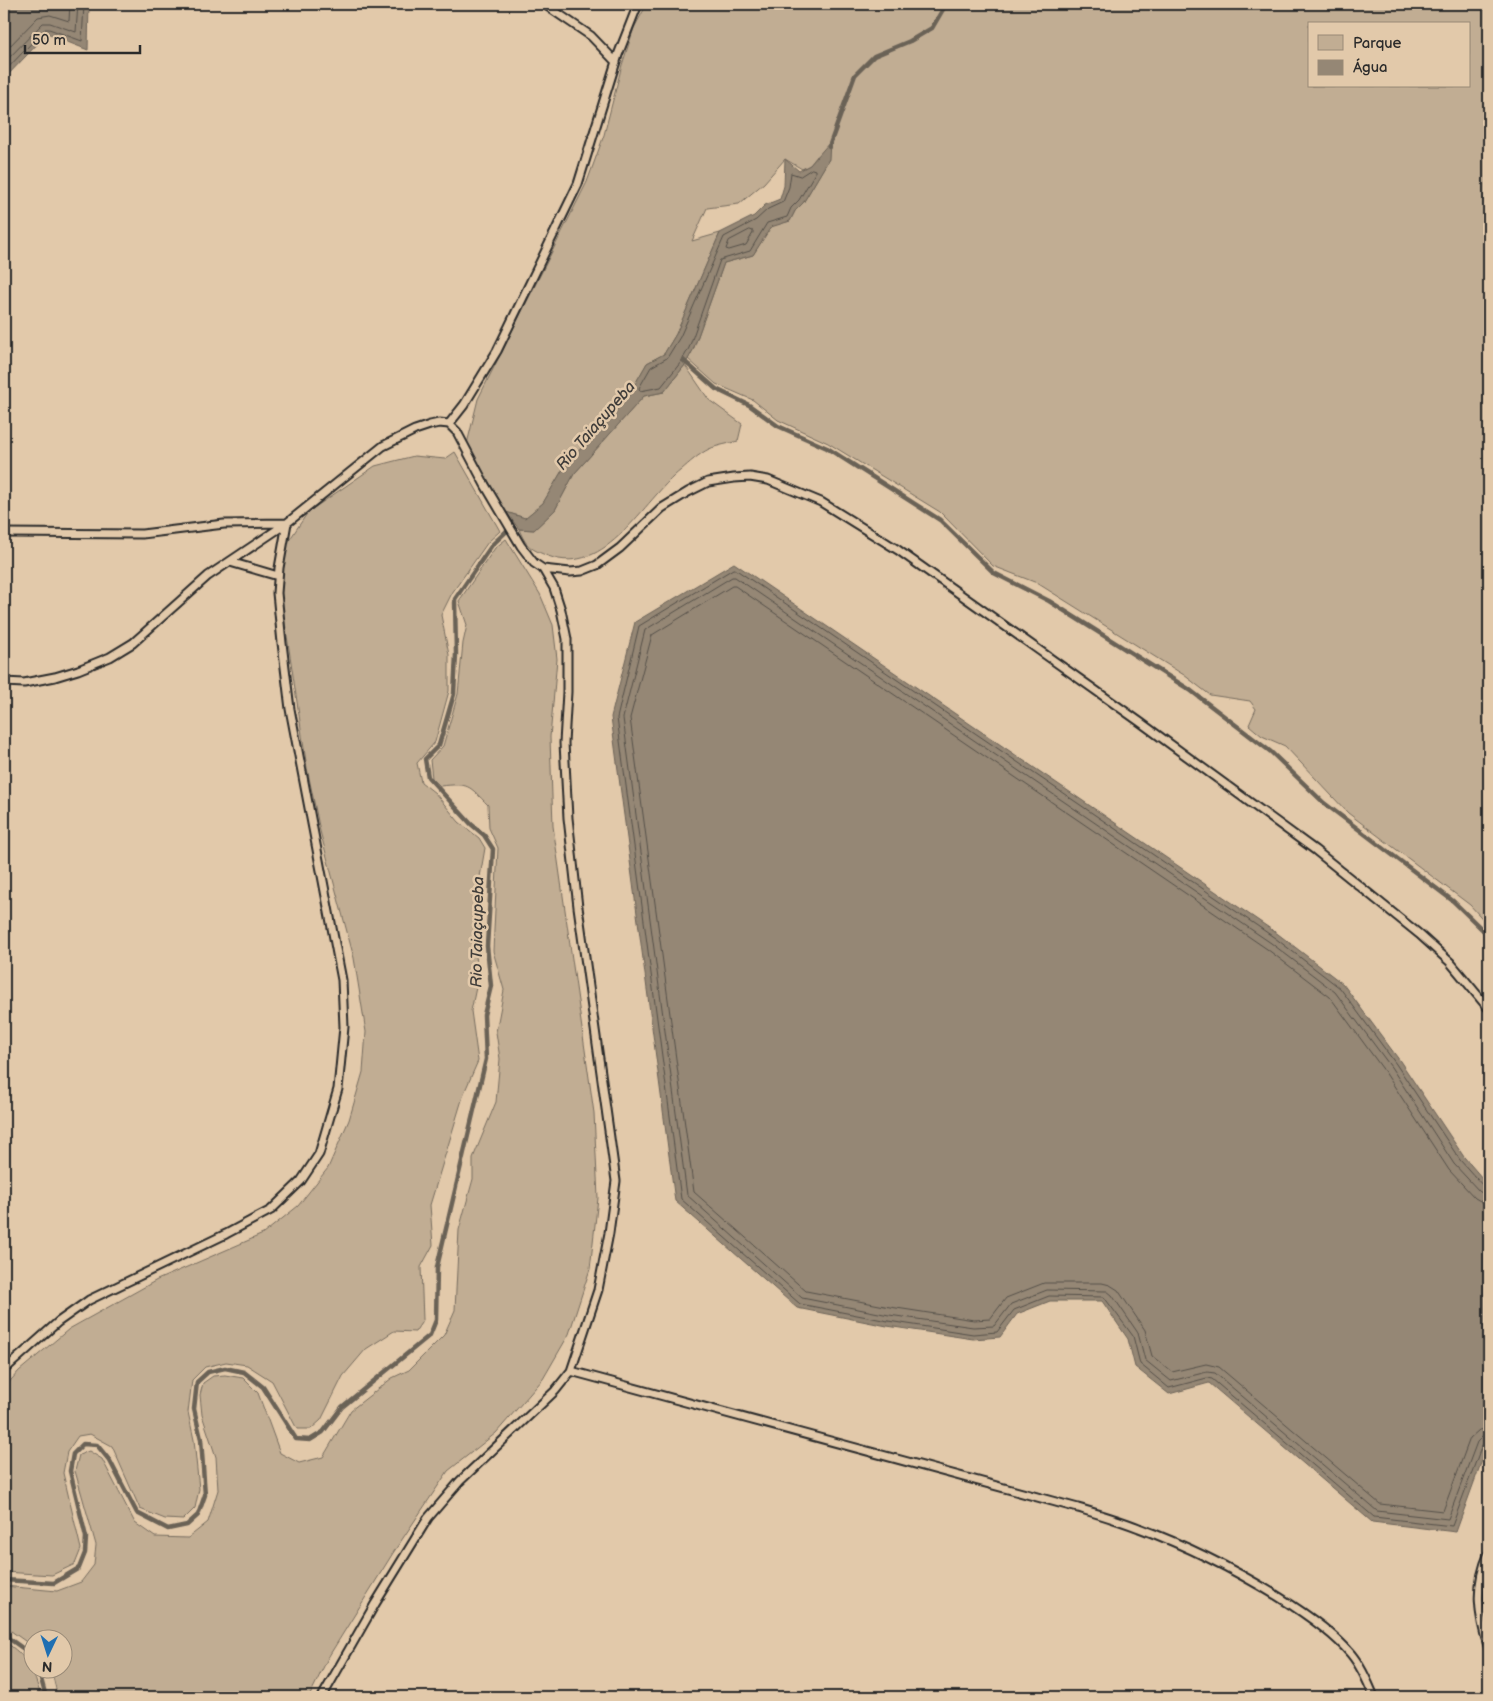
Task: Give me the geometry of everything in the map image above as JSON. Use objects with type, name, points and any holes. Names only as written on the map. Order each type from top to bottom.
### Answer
[{"type":"lane","points":[[544,4],[591,36],[616,62]]},
{"type":"lane","points":[[449,424],[464,405],[497,351],[578,184],[616,62],[638,4]]},
{"type":"lane","points":[[4,682],[24,683],[55,677],[110,657],[132,643],[208,576],[287,523],[383,446],[415,430],[439,423],[449,424],[457,432],[485,485],[521,546],[534,564],[542,570],[554,588],[561,610],[566,639],[567,692],[564,743],[568,818],[579,916],[616,1181],[609,1233],[598,1290],[571,1371],[555,1391],[460,1481],[428,1518],[375,1604],[322,1697]]},
{"type":"lane","points":[[542,570],[582,571],[598,565],[620,548],[662,508],[708,482],[750,477],[768,480],[821,502],[898,550],[1140,722],[1315,850],[1425,939],[1450,962],[1489,1009]]},
{"type":"lane","points":[[4,533],[142,534],[224,524],[287,523]]},
{"type":"lane","points":[[4,1370],[58,1322],[89,1300],[226,1234],[271,1210],[301,1181],[319,1154],[338,1089],[344,1027],[342,980],[290,709],[277,594],[278,576],[287,523]]},
{"type":"lane","points":[[230,562],[278,576]]},
{"type":"lane","points":[[571,1371],[1078,1508],[1138,1527],[1187,1547],[1239,1572],[1297,1608],[1320,1625],[1351,1654],[1365,1676],[1374,1697]]},
{"type":"lane","points":[[1489,1553],[1479,1581],[1479,1602],[1489,1649]]},
{"type":"green space","points":[[647,4],[1489,4],[1489,926],[1470,905],[1348,813],[1285,746],[1262,736],[1249,725],[1256,709],[1250,701],[1210,695],[1184,675],[1037,583],[993,566],[940,512],[828,443],[778,420],[753,400],[716,384],[688,359],[693,350],[724,263],[753,255],[771,226],[790,221],[829,159],[817,156],[810,165],[802,169],[785,159],[764,183],[739,204],[707,208],[692,241],[720,233],[676,334],[664,354],[647,363],[631,391],[563,469],[543,503],[525,518],[506,512],[467,444],[478,399],[587,182],[604,135],[622,65],[634,28]]},
{"type":"green space","points":[[685,365],[709,400],[742,424],[738,441],[716,446],[694,459],[667,483],[622,532],[606,546],[588,556],[569,560],[548,556],[530,547],[519,529],[534,530],[555,510],[574,474],[644,396],[664,392]]},
{"type":"green space","points":[[455,452],[500,531],[488,542],[452,593],[441,615],[449,655],[449,691],[435,742],[417,763],[421,782],[435,793],[459,822],[479,838],[485,848],[476,900],[474,931],[478,978],[471,1011],[478,1061],[464,1093],[430,1205],[433,1245],[421,1267],[423,1320],[415,1332],[394,1331],[366,1349],[343,1376],[321,1420],[311,1429],[297,1429],[272,1381],[247,1365],[226,1362],[205,1367],[192,1380],[188,1412],[194,1440],[199,1489],[195,1508],[183,1520],[165,1519],[140,1509],[112,1446],[90,1434],[78,1436],[67,1452],[63,1473],[81,1549],[75,1564],[52,1575],[4,1572],[4,1388],[19,1371],[69,1329],[157,1280],[263,1234],[298,1206],[328,1168],[349,1120],[363,1072],[366,1032],[354,958],[320,831],[307,768],[279,583],[288,542],[308,512],[375,466],[414,456],[445,459]]},
{"type":"green space","points":[[506,539],[540,594],[553,625],[557,659],[550,737],[553,826],[594,1113],[598,1198],[590,1269],[569,1334],[543,1379],[496,1433],[448,1471],[393,1553],[329,1656],[309,1697],[54,1697],[56,1689],[53,1678],[72,1678],[72,1628],[22,1628],[22,1639],[4,1626],[4,1586],[57,1591],[81,1582],[94,1565],[96,1545],[75,1471],[79,1455],[89,1451],[102,1459],[135,1523],[155,1537],[188,1538],[208,1522],[218,1490],[216,1457],[202,1415],[200,1395],[203,1383],[213,1376],[225,1375],[243,1378],[258,1393],[280,1453],[299,1463],[323,1457],[351,1410],[392,1378],[409,1370],[444,1335],[455,1310],[459,1230],[473,1179],[473,1158],[496,1102],[500,1059],[496,1032],[504,990],[493,951],[498,848],[489,828],[488,805],[472,789],[463,785],[440,786],[432,778],[430,760],[443,746],[458,694],[463,643],[467,625],[459,601],[495,548]]},
{"type":"green space","points":[[4,1641],[22,1656],[22,1678],[35,1678],[40,1693],[39,1697],[4,1697]]},
{"type":"water","points":[[4,4],[89,4],[88,50],[47,34],[4,79]]},
{"type":"water","points":[[830,142],[829,159],[790,221],[771,227],[753,255],[724,263],[693,350],[685,365],[664,392],[644,396],[574,474],[555,510],[534,530],[519,529],[506,512],[525,518],[543,503],[563,469],[631,391],[647,363],[664,354],[676,334],[720,233],[754,216],[765,205],[780,199],[784,186],[785,159],[799,171],[810,165]]},
{"type":"water","points":[[734,563],[1278,934],[1343,984],[1400,1061],[1464,1157],[1489,1186],[1489,1441],[1456,1532],[1372,1522],[1209,1383],[1169,1394],[1135,1367],[1128,1339],[1102,1301],[1050,1301],[1017,1314],[1000,1337],[973,1339],[887,1326],[797,1308],[675,1201],[611,717],[635,622]]},
{"type":"waterway","name":"Rio Taiaçupeba","points":[[829,147],[855,75],[874,56],[910,41],[932,28],[946,4]]},
{"type":"waterway","points":[[683,360],[716,389],[749,405],[778,426],[827,448],[940,520],[994,573],[1049,601],[1190,690],[1271,752],[1324,803],[1453,901],[1489,936]]},
{"type":"waterway","name":"Rio Taiaçupeba","points":[[4,1580],[54,1583],[79,1568],[85,1553],[86,1537],[70,1471],[73,1454],[83,1444],[97,1445],[110,1461],[137,1513],[168,1529],[187,1525],[198,1515],[205,1495],[201,1439],[194,1409],[197,1382],[208,1372],[225,1368],[244,1372],[263,1387],[296,1439],[310,1440],[323,1432],[342,1407],[430,1335],[436,1320],[437,1267],[486,1059],[484,1015],[491,986],[487,946],[493,849],[484,835],[471,824],[428,777],[425,759],[439,745],[454,694],[456,654],[455,599],[492,545],[512,526]]},
{"type":"waterway","name":"Rio Taiaçupeba","points":[[4,1635],[22,1648]]},
{"type":"waterway","name":"Rio Taiaçupeba","points":[[41,1678],[46,1697]]}]
